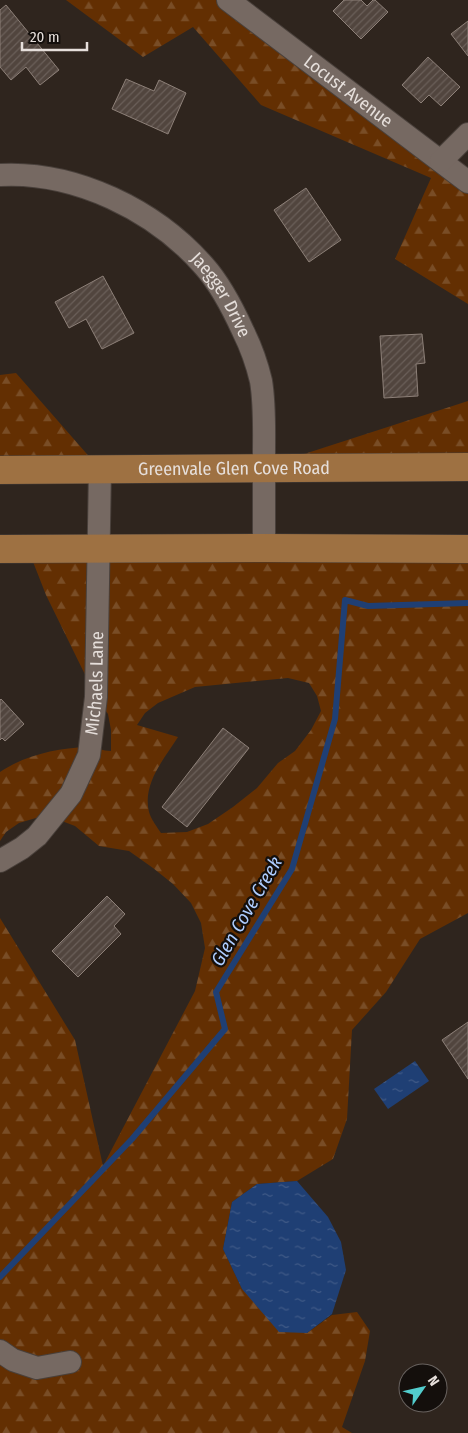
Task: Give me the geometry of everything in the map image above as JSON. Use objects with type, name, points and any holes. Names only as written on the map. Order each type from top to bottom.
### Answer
[{"type":"main road","name":"Greenvale Glen Cove Road","points":[[0,470],[468,467]]},
{"type":"main road","points":[[0,549],[468,549]]},
{"type":"street","name":"Locust Avenue","points":[[228,0],[468,182]]},
{"type":"street","points":[[441,161],[468,134]]},
{"type":"street","name":"Jaegger Drive","points":[[0,175],[21,174],[83,186],[135,208],[170,233],[205,267],[234,310],[252,350],[261,380],[264,411],[264,548]]},
{"type":"street","name":"Michaels Lane","points":[[0,861],[37,836],[71,794],[89,755],[96,697],[100,469]]},
{"type":"street","points":[[0,1351],[13,1360],[36,1368],[70,1362]]},
{"type":"green space","points":[[66,0],[228,0],[468,182],[468,304],[395,259],[431,178],[261,105],[193,27],[143,57]]},
{"type":"green space","points":[[16,373],[100,469],[0,470],[0,375]]},
{"type":"green space","points":[[468,401],[468,467],[264,467]]},
{"type":"green space","points":[[28,549],[468,549],[468,913],[420,939],[386,992],[352,1030],[347,1119],[333,1159],[297,1181],[257,1184],[232,1202],[223,1249],[242,1289],[307,1333],[332,1315],[357,1312],[370,1331],[365,1361],[342,1427],[352,1433],[0,1433],[0,918],[75,1040],[103,1166],[195,991],[205,948],[201,923],[191,903],[173,884],[129,851],[99,846],[75,826],[46,815],[19,823],[6,832],[0,841],[0,772],[20,761],[53,751],[87,747],[111,751],[111,730],[108,714],[96,697],[46,595]],"holes":[[[288,678],[309,683],[317,696],[321,711],[311,730],[295,751],[278,763],[257,788],[208,824],[187,832],[161,833],[149,812],[149,792],[156,772],[178,737],[137,725],[145,713],[158,703],[195,687]]]},
{"type":"water","points":[[415,1061],[429,1081],[388,1109],[374,1089]]},
{"type":"water","points":[[297,1181],[328,1217],[341,1242],[346,1270],[332,1314],[307,1333],[279,1332],[242,1289],[223,1249],[232,1202],[257,1184]]},
{"type":"building","points":[[344,0],[361,0],[367,6],[375,0],[388,12],[361,39],[333,11]]},
{"type":"building","points":[[6,5],[59,70],[40,85],[26,67],[11,80],[0,67],[0,10]]},
{"type":"building","points":[[468,21],[468,56],[451,34]]},
{"type":"building","points":[[428,57],[460,87],[441,106],[429,95],[421,103],[402,85]]},
{"type":"building","points":[[126,79],[154,91],[159,80],[186,93],[168,134],[112,109]]},
{"type":"building","points":[[306,188],[341,240],[309,262],[274,210]]},
{"type":"building","points":[[103,276],[134,333],[102,349],[86,319],[69,328],[55,302]]},
{"type":"building","points":[[422,334],[425,363],[416,364],[418,396],[384,398],[380,336]]},
{"type":"building","points":[[1,699],[24,724],[5,741],[2,738],[0,740]]},
{"type":"building","points":[[223,728],[249,748],[187,827],[162,807]]},
{"type":"building","points":[[107,896],[125,914],[114,926],[121,934],[78,977],[52,951]]},
{"type":"building","points":[[468,1022],[468,1079],[442,1040]]},
{"type":"waterway","name":"Glen Cove Creek","points":[[0,1277],[132,1139],[225,1029],[216,992],[292,869],[335,719],[345,600],[368,606],[468,603]]}]
